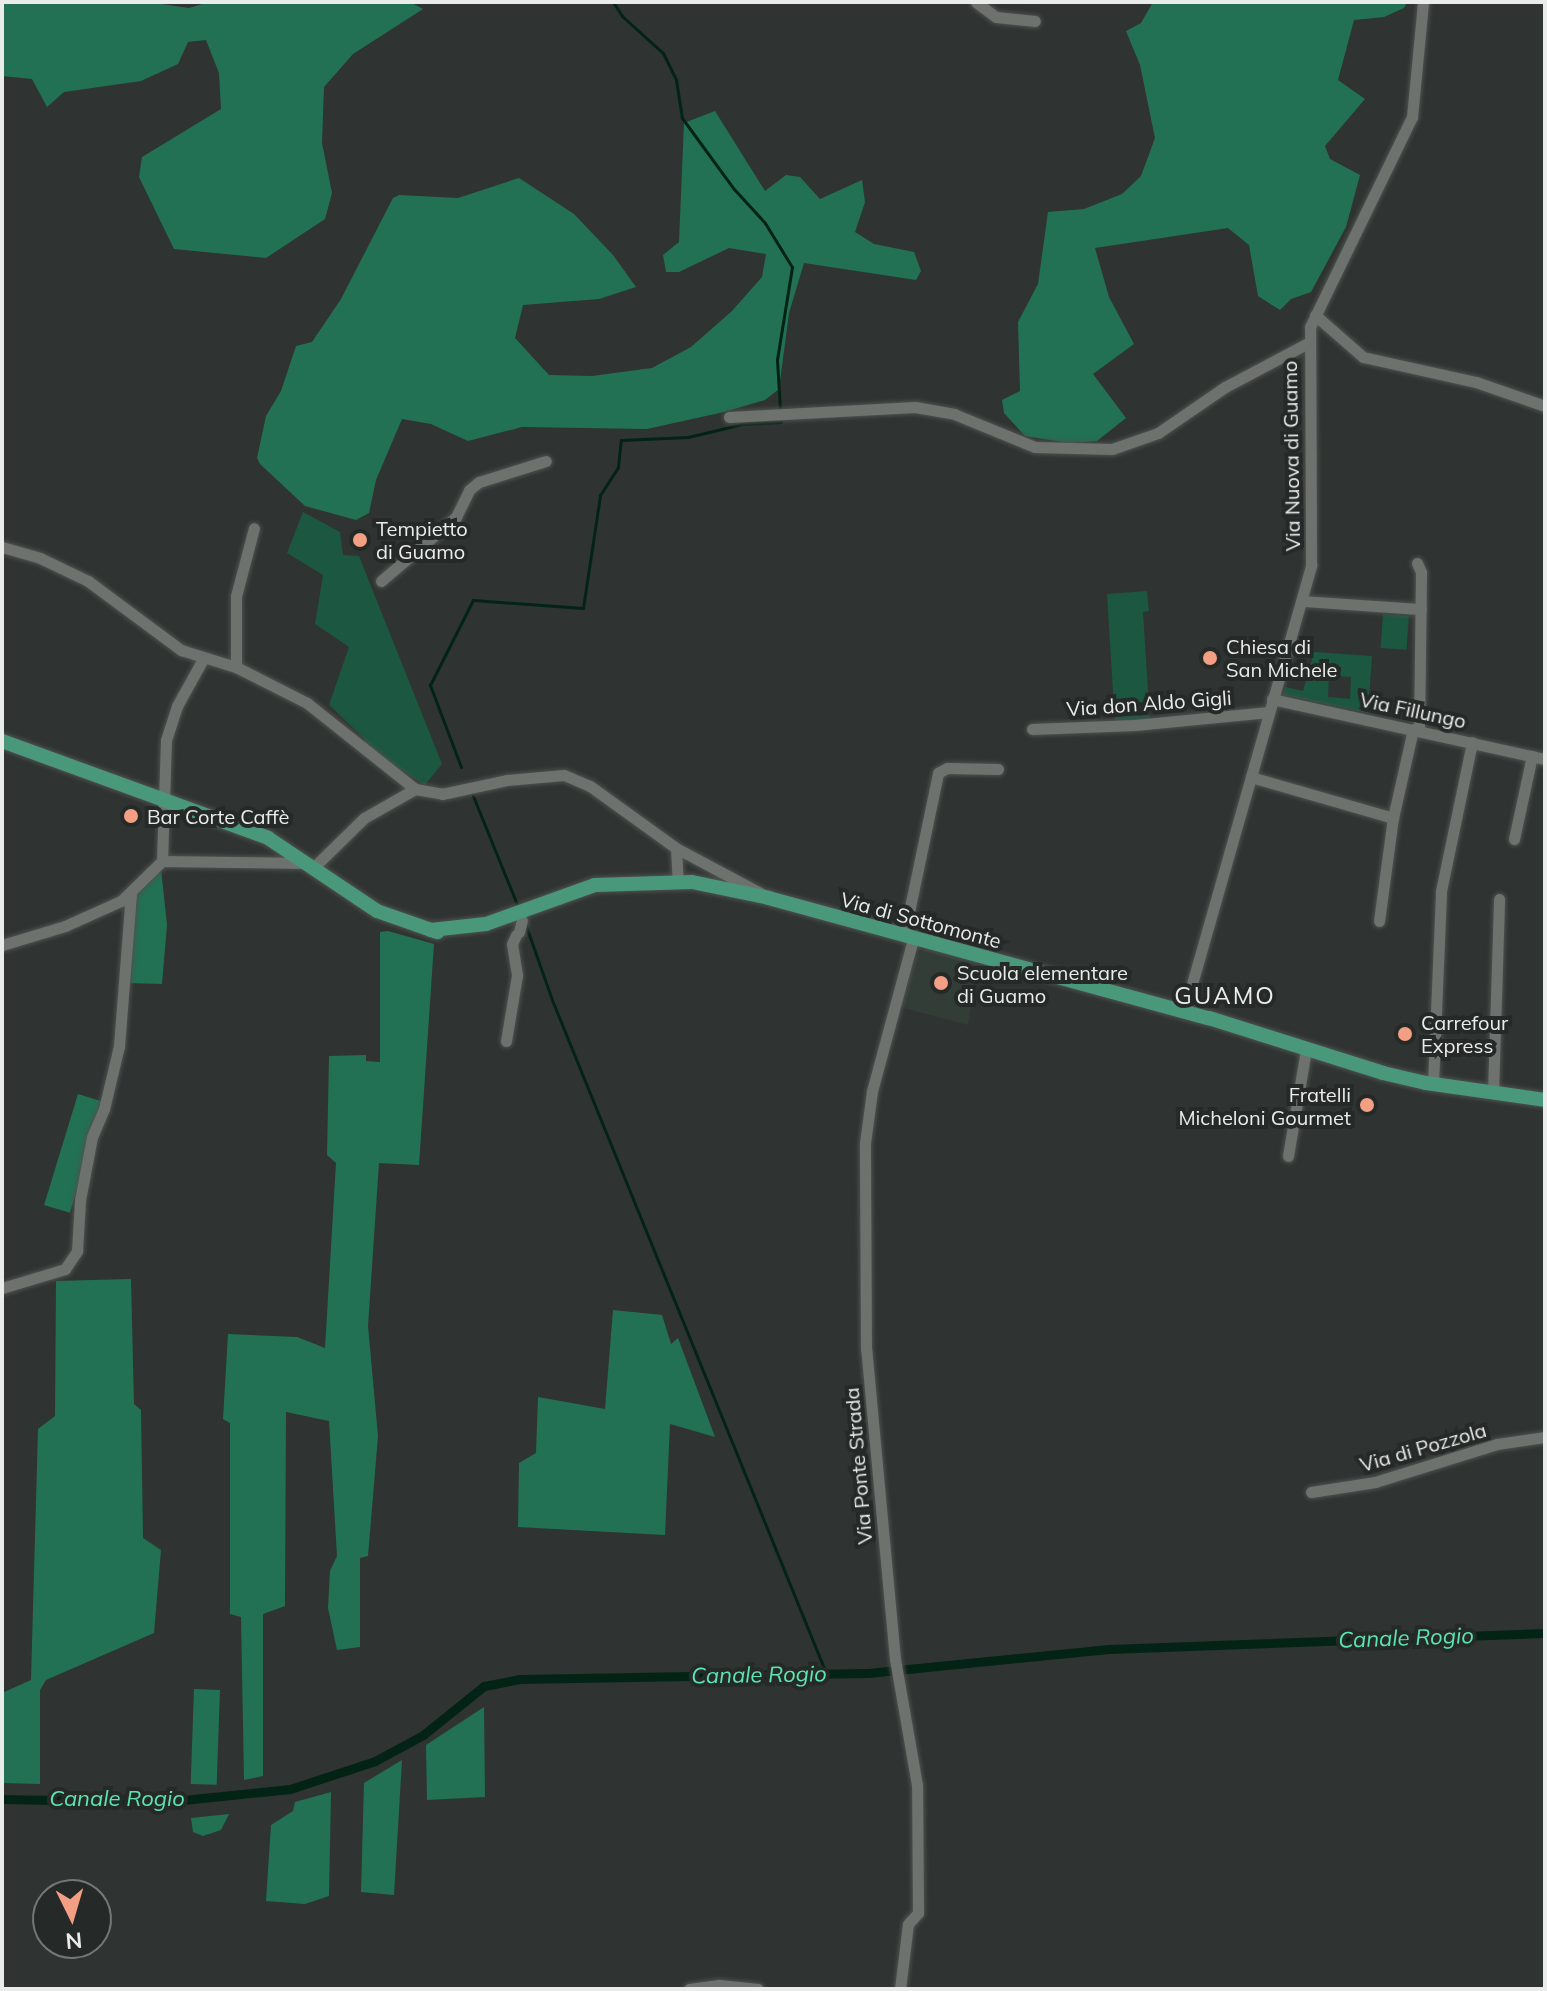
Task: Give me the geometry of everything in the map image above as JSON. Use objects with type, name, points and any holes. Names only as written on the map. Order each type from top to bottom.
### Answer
[{"type":"main road","name":"Via di Sottomonte","points":[[2,741],[268,838],[377,911],[449,935],[519,929],[608,886]]},
{"type":"main road","name":"Via di Sottomonte","points":[[431,930],[486,924],[570,892],[685,881],[767,897],[1433,1084],[1545,1100]]},
{"type":"street","points":[[976,2],[996,17],[1035,21]]},
{"type":"street","name":"Via Nuova di Guamo","points":[[1184,1012],[1268,712],[1303,601],[1313,544],[1308,343],[1315,315],[1412,117],[1423,2]]},
{"type":"street","points":[[1315,315],[1363,357],[1476,382],[1545,406]]},
{"type":"street","points":[[729,417],[915,407],[954,414],[1035,447],[1112,449],[1158,433],[1225,387],[1308,343]]},
{"type":"street","points":[[381,581],[456,517],[469,490],[479,482],[546,461]]},
{"type":"street","points":[[236,667],[236,596],[254,528]]},
{"type":"street","points":[[2,547],[40,558],[88,581],[181,650],[236,667],[307,703],[415,789],[442,794],[507,780],[564,775],[590,786],[676,848],[767,897]]},
{"type":"street","points":[[1379,921],[1393,818],[1416,729],[1421,609],[1421,572],[1417,563]]},
{"type":"street","points":[[1303,601],[1421,609]]},
{"type":"street","points":[[2,945],[65,926],[131,894],[162,861],[163,800],[170,724],[203,659]]},
{"type":"street","name":"Via Fillungo","points":[[1272,699],[1545,759]]},
{"type":"street","name":"Via don Aldo Gigli","points":[[1032,729],[1135,725],[1268,712]]},
{"type":"street","points":[[1433,1084],[1441,891],[1472,742]]},
{"type":"street","points":[[1514,839],[1532,756]]},
{"type":"street","name":"Via Ponte Strada","points":[[900,1989],[908,1924],[918,1913],[917,1785],[895,1659],[866,1349],[865,1143],[872,1091],[909,937],[938,773],[947,768],[998,769]]},
{"type":"street","points":[[1251,777],[1393,818]]},
{"type":"street","points":[[162,861],[312,865],[364,818],[415,789]]},
{"type":"street","points":[[676,848],[685,881]]},
{"type":"street","points":[[685,881],[693,857]]},
{"type":"street","points":[[2,1288],[65,1269],[77,1251],[80,1200],[92,1137],[104,1109],[119,1046],[131,894]]},
{"type":"street","points":[[1493,1093],[1499,899]]},
{"type":"street","points":[[506,1041],[517,975],[512,944],[519,929]]},
{"type":"street","points":[[1288,1156],[1306,1050]]},
{"type":"street","name":"Via di Pozzola","points":[[1311,1492],[1375,1482],[1497,1444],[1545,1437]]},
{"type":"street","points":[[689,1989],[719,1985],[758,1989]]},
{"type":"shaded area","name":"Scuola elementare di Guamo","points":[[927,948],[978,960],[968,1025],[900,1007],[918,954]]},
{"type":"green space","points":[[2,2],[148,2],[189,8],[209,2],[410,2],[423,9],[353,54],[324,87],[322,143],[332,193],[325,219],[266,258],[174,249],[139,177],[142,157],[221,109],[219,73],[206,40],[188,42],[178,64],[141,81],[64,92],[47,107],[32,79],[2,76]]},
{"type":"green space","points":[[1153,2],[1407,2],[1404,8],[1384,17],[1354,20],[1338,80],[1365,99],[1325,146],[1330,159],[1360,175],[1346,227],[1311,292],[1291,299],[1280,310],[1258,296],[1249,245],[1228,228],[1095,248],[1109,297],[1134,344],[1093,374],[1126,418],[1097,441],[1069,443],[1025,436],[1004,413],[1002,400],[1020,391],[1018,322],[1038,284],[1048,212],[1084,209],[1122,194],[1141,176],[1155,138],[1140,65],[1126,31],[1141,23]]},
{"type":"green space","points":[[715,111],[765,191],[786,175],[800,177],[820,199],[862,180],[865,202],[855,232],[874,244],[914,252],[921,271],[916,280],[804,263],[789,313],[779,389],[765,400],[724,412],[647,429],[522,427],[468,441],[431,424],[402,419],[376,480],[369,513],[356,520],[305,506],[260,464],[257,458],[266,416],[281,391],[296,346],[312,342],[341,299],[393,198],[399,195],[458,198],[519,178],[574,214],[613,255],[636,287],[599,299],[523,305],[515,338],[549,375],[592,376],[652,368],[691,347],[732,311],[762,277],[766,254],[729,248],[679,272],[666,272],[663,255],[679,242],[684,123]]},
{"type":"green space","points":[[303,512],[340,532],[343,555],[359,556],[442,764],[425,785],[364,747],[365,739],[329,705],[349,647],[315,624],[323,575],[287,553]]},
{"type":"green space","points":[[1147,591],[1149,611],[1143,612],[1150,722],[1115,724],[1107,594]]},
{"type":"green space","points":[[1383,614],[1409,616],[1407,650],[1381,648]]},
{"type":"green space","points":[[1314,652],[1372,656],[1368,713],[1283,695],[1285,687],[1303,691]],"holes":[[[1329,676],[1351,677],[1350,699],[1328,697]]]},
{"type":"green space","points":[[161,869],[167,925],[162,984],[127,983],[131,899]]},
{"type":"green space","points":[[388,931],[434,944],[419,1165],[379,1163],[368,1326],[378,1436],[368,1556],[360,1558],[360,1647],[337,1650],[328,1608],[330,1571],[337,1556],[329,1421],[286,1412],[285,1606],[263,1614],[263,1776],[244,1780],[241,1617],[230,1614],[230,1423],[223,1419],[228,1334],[297,1337],[325,1348],[336,1163],[327,1155],[329,1056],[366,1055],[366,1061],[380,1062],[380,932]]},
{"type":"green space","points":[[78,1094],[104,1102],[70,1213],[44,1205]]},
{"type":"green space","points":[[131,1279],[134,1404],[141,1410],[143,1538],[161,1550],[154,1633],[46,1680],[40,1690],[40,1784],[2,1783],[2,1693],[31,1680],[38,1429],[55,1416],[56,1281]]},
{"type":"green space","points":[[613,1310],[662,1315],[671,1344],[678,1338],[715,1437],[670,1424],[665,1535],[518,1527],[519,1463],[536,1453],[538,1397],[605,1409]]},
{"type":"green space","points":[[194,1689],[220,1690],[217,1785],[191,1784]]},
{"type":"green space","points":[[484,1707],[485,1797],[427,1800],[426,1745]]},
{"type":"green space","points":[[402,1760],[394,1895],[361,1892],[364,1783]]},
{"type":"green space","points":[[331,1792],[329,1896],[305,1904],[266,1901],[271,1825],[293,1811],[295,1802]]},
{"type":"green space","points":[[229,1814],[221,1830],[203,1836],[193,1832],[191,1818]]},
{"type":"waterway","points":[[613,2],[622,16],[663,53],[676,80],[682,118],[734,189],[765,223],[792,267],[777,360],[780,409]]},
{"type":"waterway","points":[[461,767],[430,685],[473,600],[583,608],[600,495],[618,467],[621,440],[688,437],[742,424],[781,422]]},
{"type":"waterway","points":[[473,796],[518,907]]},
{"type":"waterway","points":[[526,926],[552,1000],[826,1673]]},
{"type":"waterway","name":"Canale Rogio","points":[[2,1799],[164,1802],[290,1789],[375,1761],[423,1735],[484,1686],[519,1679],[868,1673],[1109,1649],[1545,1633]]},
{"type":"place","name":"Tempietto di Guamo","points":[[360,540]]},
{"type":"place","name":"Chiesa di San Michele","points":[[1210,658]]},
{"type":"place","name":"Bar Corte Caffè","points":[[131,816]]},
{"type":"place","name":"Scuola elementare di Guamo","points":[[941,983]]},
{"type":"place","name":"Carrefour Express","points":[[1405,1034]]},
{"type":"place","name":"Fratelli Micheloni Gourmet","points":[[1367,1105]]},
{"type":"district","name":"GUAMO","points":[[1225,996]]}]
